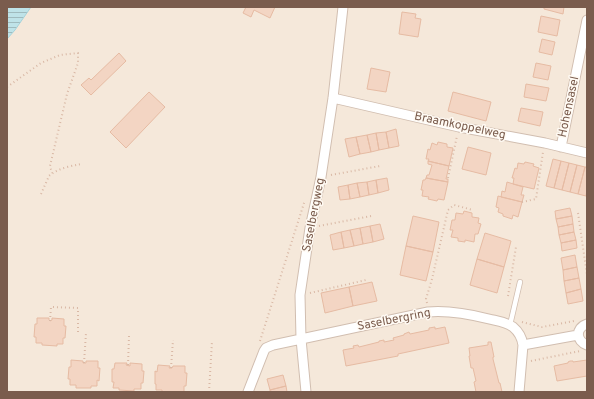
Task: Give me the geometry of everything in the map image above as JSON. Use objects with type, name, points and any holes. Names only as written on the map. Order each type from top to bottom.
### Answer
[{"type":"street","name":"Saselbergweg","points":[[306,392],[301,339],[300,295],[310,228],[321,177],[333,98],[342,7]]},
{"type":"street","name":"Hohensasel","points":[[561,147],[587,20]]},
{"type":"street","name":"Braamkoppelweg","points":[[333,98],[459,127],[545,143],[587,153]]},
{"type":"street","name":"Saselbergring","points":[[301,339],[428,312],[458,312],[510,325]]},
{"type":"street","points":[[583,322],[578,335],[581,342],[587,345]]},
{"type":"street","points":[[510,325],[520,334],[523,346],[519,392]]},
{"type":"street","points":[[523,346],[578,335]]},
{"type":"street","points":[[248,392],[265,349],[273,345],[301,339]]},
{"type":"lane","points":[[510,325],[520,282]]},
{"type":"path","points":[[7,87],[41,63],[60,55],[78,53],[78,63],[68,94],[50,166],[52,173]]},
{"type":"path","points":[[448,178],[459,127]]},
{"type":"path","points":[[522,202],[536,199],[545,143]]},
{"type":"path","points":[[41,194],[49,176],[52,173],[81,164]]},
{"type":"path","points":[[321,177],[380,166]]},
{"type":"path","points":[[259,346],[306,196]]},
{"type":"path","points":[[428,312],[426,299],[448,210],[454,206],[473,210]]},
{"type":"path","points":[[578,213],[587,275]]},
{"type":"path","points":[[310,228],[371,216]]},
{"type":"path","points":[[508,297],[516,247]]},
{"type":"path","points":[[300,295],[366,280]]},
{"type":"path","points":[[50,320],[51,307],[78,308],[78,332]]},
{"type":"path","points":[[510,325],[519,322],[542,328],[583,322]]},
{"type":"path","points":[[84,363],[86,333]]},
{"type":"path","points":[[128,365],[129,336]]},
{"type":"path","points":[[171,368],[173,340]]},
{"type":"path","points":[[208,392],[212,341]]},
{"type":"path","points":[[522,362],[580,351]]},
{"type":"shaded area","points":[[31,7],[587,7],[587,392],[7,392],[7,39]]},
{"type":"water","points":[[7,7],[31,7],[7,39]]},
{"type":"building","points":[[246,7],[275,7],[270,18],[254,10],[251,17],[243,13]]},
{"type":"building","points":[[544,7],[564,7],[563,14],[544,9]]},
{"type":"building","points":[[402,12],[416,14],[415,18],[421,19],[418,37],[399,34]]},
{"type":"building","points":[[541,16],[560,20],[557,36],[538,32]]},
{"type":"building","points":[[542,39],[555,42],[552,55],[539,52]]},
{"type":"building","points":[[119,53],[126,61],[91,95],[81,85],[89,78],[91,80]]},
{"type":"building","points":[[536,63],[551,66],[548,80],[533,77]]},
{"type":"building","points":[[371,68],[390,72],[386,92],[367,89]]},
{"type":"building","points":[[526,84],[549,88],[546,101],[524,97]]},
{"type":"building","points":[[149,92],[165,107],[126,148],[110,132]]},
{"type":"building","points":[[453,92],[491,102],[486,121],[448,111]]},
{"type":"building","points":[[521,108],[543,112],[540,126],[518,121]]},
{"type":"building","points":[[396,129],[399,146],[389,148],[386,132]]},
{"type":"building","points":[[386,132],[389,148],[379,150],[376,133]]},
{"type":"building","points":[[376,133],[379,150],[371,152],[367,135]]},
{"type":"building","points":[[367,135],[371,152],[360,154],[356,137]]},
{"type":"building","points":[[356,137],[360,154],[349,157],[345,139]]},
{"type":"building","points":[[438,142],[447,144],[447,147],[453,148],[449,166],[428,161],[429,159],[426,159],[428,149],[430,150],[432,143],[437,145]]},
{"type":"building","points":[[468,147],[491,153],[486,175],[462,169]]},
{"type":"building","points":[[553,159],[561,161],[554,188],[546,186]]},
{"type":"building","points":[[428,161],[449,166],[446,179],[448,179],[448,182],[426,178],[427,175],[429,175],[432,165],[428,164]]},
{"type":"building","points":[[561,161],[569,163],[562,190],[554,188]]},
{"type":"building","points":[[525,162],[534,164],[533,166],[539,168],[534,189],[513,184],[514,178],[512,178],[515,168],[517,169],[518,163],[524,164]]},
{"type":"building","points":[[569,163],[577,165],[570,192],[562,190]]},
{"type":"building","points":[[577,165],[585,167],[578,194],[570,192]]},
{"type":"building","points":[[585,167],[587,167],[586,196],[578,194]]},
{"type":"building","points":[[387,178],[389,190],[378,193],[376,180]]},
{"type":"building","points":[[426,178],[448,182],[444,200],[438,199],[437,201],[428,199],[429,197],[422,196],[423,190],[421,190],[423,180]]},
{"type":"building","points":[[376,180],[378,193],[369,195],[367,182]]},
{"type":"building","points":[[367,182],[369,195],[360,197],[357,183]]},
{"type":"building","points":[[507,182],[523,187],[521,195],[524,195],[522,202],[501,197],[502,191],[505,192]]},
{"type":"building","points":[[357,183],[360,197],[350,199],[348,185]]},
{"type":"building","points":[[348,185],[350,199],[340,200],[338,187]]},
{"type":"building","points":[[498,196],[522,202],[518,217],[513,215],[512,219],[503,216],[503,214],[498,212],[499,208],[496,207]]},
{"type":"building","points":[[570,208],[572,216],[556,219],[555,211]]},
{"type":"building","points":[[464,211],[472,213],[472,217],[479,218],[478,223],[481,224],[478,234],[475,234],[474,242],[465,240],[465,242],[458,241],[458,238],[451,237],[453,230],[450,230],[452,220],[455,220],[456,213],[463,214]]},
{"type":"building","points":[[413,216],[439,222],[433,252],[406,246]]},
{"type":"building","points":[[572,216],[573,224],[558,227],[556,219]]},
{"type":"building","points":[[380,224],[384,239],[373,242],[370,226]]},
{"type":"building","points":[[573,224],[574,232],[559,235],[558,227]]},
{"type":"building","points":[[370,226],[373,242],[363,244],[360,228]]},
{"type":"building","points":[[360,228],[363,244],[354,246],[350,230]]},
{"type":"building","points":[[350,230],[354,246],[344,248],[341,232]]},
{"type":"building","points":[[341,232],[344,248],[333,250],[330,235]]},
{"type":"building","points":[[574,232],[576,240],[561,243],[559,235]]},
{"type":"building","points":[[485,233],[511,241],[504,267],[477,259]]},
{"type":"building","points":[[576,240],[577,248],[562,251],[561,243]]},
{"type":"building","points":[[406,246],[433,252],[426,281],[400,275]]},
{"type":"building","points":[[575,255],[577,267],[563,270],[561,258]]},
{"type":"building","points":[[477,259],[504,267],[497,293],[470,285]]},
{"type":"building","points":[[577,267],[579,278],[564,281],[563,270]]},
{"type":"building","points":[[579,278],[581,289],[566,293],[564,281]]},
{"type":"building","points":[[372,282],[377,301],[353,306],[349,287]]},
{"type":"building","points":[[349,287],[353,306],[325,313],[321,293]]},
{"type":"building","points":[[581,289],[583,301],[568,304],[566,293]]},
{"type":"building","points":[[37,318],[49,318],[50,321],[52,318],[64,319],[64,326],[66,326],[63,344],[57,344],[57,346],[36,343],[36,337],[34,337]]},
{"type":"building","points":[[435,327],[435,329],[445,327],[449,343],[398,354],[398,356],[346,366],[343,350],[354,348],[353,346],[358,345],[359,347],[384,340],[384,342],[394,340],[393,338],[409,332],[410,334],[429,330],[429,328]]},
{"type":"building","points":[[488,342],[491,342],[494,357],[493,359],[502,392],[476,392],[474,382],[476,381],[473,368],[471,368],[469,348],[488,345]]},
{"type":"building","points":[[71,360],[83,361],[83,363],[86,363],[86,361],[98,361],[98,368],[100,368],[97,386],[91,386],[91,388],[76,388],[76,385],[70,385],[70,379],[68,379]]},
{"type":"building","points":[[587,360],[587,376],[557,381],[554,366],[568,363],[570,361]]},
{"type":"building","points":[[115,363],[127,363],[126,365],[130,366],[130,363],[142,364],[142,371],[144,371],[141,389],[134,389],[134,391],[113,388],[114,382],[112,382],[112,369],[114,369]]},
{"type":"building","points":[[158,365],[170,366],[169,368],[172,368],[173,366],[185,366],[185,373],[187,373],[184,392],[162,392],[162,390],[156,390],[155,371],[157,372]]},
{"type":"building","points":[[283,375],[286,386],[270,390],[267,379]]},
{"type":"building","points":[[286,386],[287,392],[270,392],[270,390]]}]
